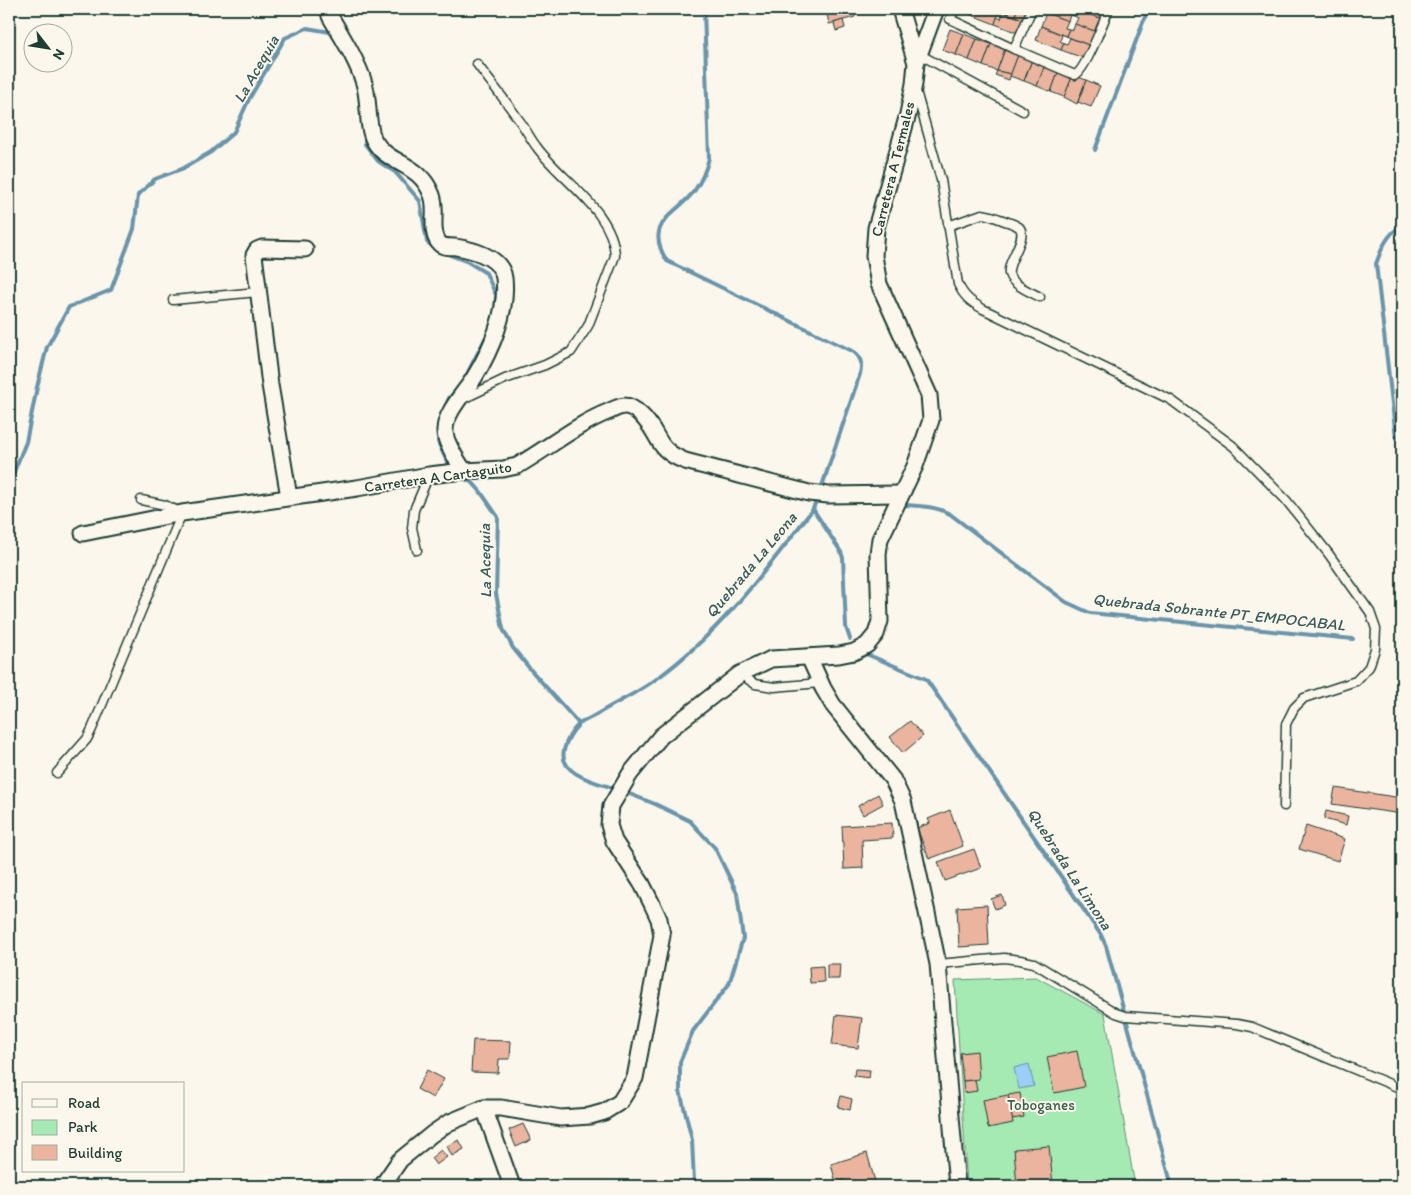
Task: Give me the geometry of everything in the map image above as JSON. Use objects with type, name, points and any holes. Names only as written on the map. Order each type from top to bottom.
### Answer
[{"type":"street","points":[[329,9],[330,16],[364,83],[373,140],[379,149],[412,169],[424,180],[432,195],[435,211],[434,228],[438,241],[444,246],[477,252],[494,261],[504,276],[505,299],[496,333],[474,376],[448,418],[444,431],[452,452],[464,471]]},
{"type":"street","name":"Carretera A Termales","points":[[484,1108],[501,1108],[561,1118],[590,1116],[604,1112],[620,1102],[635,1078],[662,935],[659,919],[642,884],[614,841],[609,825],[611,806],[630,774],[661,736],[740,674],[771,659],[839,655],[854,652],[867,645],[876,634],[880,621],[878,554],[880,538],[918,459],[931,420],[929,395],[879,284],[874,256],[876,228],[908,114],[917,59],[900,9]]},
{"type":"street","points":[[917,59],[936,9]]},
{"type":"street","points":[[289,497],[270,385],[254,255],[257,250],[262,248],[305,249]]},
{"type":"street","name":"Carretera A Cartaguito","points":[[83,533],[182,513],[357,488],[429,475],[503,469],[517,466],[593,418],[624,406],[632,408],[641,414],[661,446],[673,456],[685,461],[809,493],[828,495],[900,494]]},
{"type":"street","points":[[809,657],[820,683],[833,705],[893,780],[903,801],[938,964],[957,1186]]},
{"type":"street","points":[[382,1186],[400,1160],[432,1134],[448,1123],[484,1108],[512,1186]]},
{"type":"lane","points":[[955,9],[950,19],[1073,75],[1078,74],[1086,62],[1109,9]]},
{"type":"lane","points":[[1014,49],[1032,9]]},
{"type":"lane","points":[[917,59],[1023,111]]},
{"type":"lane","points":[[457,402],[505,379],[546,365],[571,352],[588,326],[615,256],[615,247],[610,232],[600,218],[585,198],[536,147],[520,120],[477,64]]},
{"type":"lane","points":[[914,84],[941,180],[958,284],[963,295],[972,303],[1170,400],[1233,446],[1286,500],[1328,553],[1370,612],[1376,629],[1375,649],[1369,667],[1356,682],[1304,698],[1294,708],[1286,724],[1284,806]]},
{"type":"lane","points":[[948,226],[982,214],[988,214],[1018,226],[1021,231],[1021,237],[1009,269],[1009,275],[1012,280],[1040,297]]},
{"type":"lane","points":[[173,300],[258,292]]},
{"type":"lane","points":[[417,550],[412,528],[414,510],[429,475]]},
{"type":"lane","points":[[57,773],[87,740],[182,513],[165,505],[141,500]]},
{"type":"lane","points":[[740,674],[755,684],[774,687],[820,683]]},
{"type":"lane","points":[[938,964],[1004,958],[1020,960],[1034,964],[1125,1016],[1236,1024],[1252,1027],[1402,1089]]},
{"type":"green space","name":"Toboganes","points":[[1036,977],[1105,1014],[1135,1186],[967,1186],[955,980]]},
{"type":"water","points":[[1029,1064],[1034,1086],[1019,1089],[1014,1068]]},
{"type":"building","points":[[826,9],[853,9],[855,17],[829,24]]},
{"type":"building","points":[[971,9],[1000,10],[995,24],[969,14]]},
{"type":"building","points":[[1000,9],[1015,9],[1017,10],[1015,16]]},
{"type":"building","points":[[1015,9],[1029,9],[1025,20],[1015,16],[1017,10]]},
{"type":"building","points":[[1048,9],[1077,9],[1074,16],[1070,15],[1068,21],[1046,13]]},
{"type":"building","points":[[1077,9],[1102,19],[1097,32],[1075,24],[1078,18],[1074,16]]},
{"type":"building","points":[[1081,9],[1106,9],[1102,19],[1080,11]]},
{"type":"building","points":[[1003,12],[1025,20],[1020,34],[995,24],[997,17],[1001,19]]},
{"type":"building","points":[[1046,13],[1068,21],[1065,28],[1069,29],[1066,36],[1041,26]]},
{"type":"building","points":[[843,20],[845,28],[836,31],[834,23]]},
{"type":"building","points":[[1075,24],[1097,32],[1091,46],[1066,36],[1069,29],[1073,30]]},
{"type":"building","points":[[1041,26],[1062,35],[1060,41],[1064,43],[1061,50],[1036,40]]},
{"type":"building","points":[[950,29],[964,34],[956,55],[942,50]]},
{"type":"building","points":[[964,34],[977,39],[969,60],[956,55]]},
{"type":"building","points":[[1070,38],[1091,46],[1086,59],[1061,50],[1064,43],[1067,44]]},
{"type":"building","points":[[977,39],[991,44],[983,66],[969,60]]},
{"type":"building","points":[[991,44],[1005,49],[997,71],[983,66]]},
{"type":"building","points":[[1005,49],[1018,55],[1011,74],[997,71]]},
{"type":"building","points":[[1018,55],[1032,60],[1024,81],[1010,76]]},
{"type":"building","points":[[1032,60],[1045,65],[1037,86],[1024,81]]},
{"type":"building","points":[[1045,65],[1059,70],[1051,92],[1037,86]]},
{"type":"building","points":[[1059,70],[1073,75],[1064,97],[1051,92]]},
{"type":"building","points":[[997,71],[1011,74],[1009,80],[995,75]]},
{"type":"building","points":[[1073,75],[1086,80],[1077,104],[1064,97]]},
{"type":"building","points":[[1086,80],[1100,86],[1091,107],[1078,102]]},
{"type":"building","points":[[910,721],[923,736],[903,753],[890,737]]},
{"type":"building","points":[[1335,788],[1402,798],[1402,814],[1332,804]]},
{"type":"building","points":[[878,794],[883,804],[863,815],[858,806]]},
{"type":"building","points":[[950,810],[963,846],[929,859],[917,828],[930,823],[928,819]]},
{"type":"building","points":[[1326,811],[1348,816],[1346,825],[1324,819]]},
{"type":"building","points":[[892,823],[893,838],[862,840],[863,868],[844,869],[842,826]]},
{"type":"building","points":[[1306,826],[1345,839],[1338,861],[1299,849]]},
{"type":"building","points":[[974,849],[981,868],[945,881],[938,862]]},
{"type":"building","points":[[1002,895],[1005,905],[995,909],[991,899]]},
{"type":"building","points":[[987,905],[989,945],[959,947],[957,907]]},
{"type":"building","points":[[827,964],[840,964],[839,979],[827,979]]},
{"type":"building","points":[[823,966],[824,982],[810,983],[809,967]]},
{"type":"building","points":[[836,1015],[862,1018],[858,1048],[832,1045]]},
{"type":"building","points":[[473,1040],[511,1041],[510,1059],[499,1059],[498,1073],[471,1072]]},
{"type":"building","points":[[977,1051],[979,1079],[963,1081],[960,1053]]},
{"type":"building","points":[[1077,1051],[1084,1087],[1054,1093],[1047,1057]]},
{"type":"building","points":[[855,1069],[870,1070],[869,1078],[854,1076]]},
{"type":"building","points":[[427,1070],[444,1079],[433,1098],[417,1089]]},
{"type":"building","points":[[975,1080],[977,1091],[964,1093],[963,1081]]},
{"type":"building","points":[[1020,1093],[1024,1117],[1012,1119],[1008,1095]]},
{"type":"building","points":[[1008,1095],[1013,1123],[988,1128],[983,1100]]},
{"type":"building","points":[[841,1096],[852,1099],[850,1110],[838,1107]]},
{"type":"building","points":[[523,1124],[531,1140],[516,1147],[509,1130]]},
{"type":"building","points":[[459,1140],[464,1149],[452,1156],[447,1146]]},
{"type":"building","points":[[1049,1146],[1053,1185],[1017,1186],[1014,1149]]},
{"type":"building","points":[[441,1150],[447,1157],[436,1165],[431,1158]]},
{"type":"building","points":[[867,1153],[876,1185],[864,1186],[863,1182],[845,1186],[843,1180],[836,1183],[831,1164]]},
{"type":"waterway","name":"Quebrada La Leona","points":[[704,9],[709,158],[704,175],[695,190],[665,220],[660,228],[658,237],[660,248],[667,261],[854,352],[859,357],[861,364],[860,374],[821,489]]},
{"type":"waterway","points":[[1095,150],[1148,9]]},
{"type":"waterway","name":"La Acequia","points":[[9,484],[26,442],[47,347],[69,307],[111,290],[134,229],[138,195],[155,179],[184,168],[211,152],[234,132],[249,99],[285,38],[307,28],[330,32],[338,43]]},
{"type":"waterway","name":"La Acequia","points":[[365,136],[365,144],[378,161],[395,172],[420,201],[427,242],[434,247]]},
{"type":"waterway","points":[[1396,438],[1376,264],[1388,237],[1402,226]]},
{"type":"waterway","name":"La Acequia","points":[[442,252],[468,262],[486,273],[496,295],[495,310]]},
{"type":"waterway","name":"La Acequia","points":[[464,380],[489,331]]},
{"type":"waterway","name":"La Acequia","points":[[445,407],[449,398],[458,388]]},
{"type":"waterway","name":"La Acequia","points":[[439,435],[438,442],[448,464]]},
{"type":"waterway","name":"La Acequia","points":[[460,476],[473,483],[498,517],[496,594],[503,629],[513,648],[579,724]]},
{"type":"waterway","name":"Quebrada La Leona","points":[[616,789],[581,777],[567,766],[564,759],[564,750],[572,733],[579,724],[655,680],[700,643],[759,578],[813,509],[817,498]]},
{"type":"waterway","name":"Quebrada Sobrante PT_EMPOCABAL","points":[[904,505],[933,508],[950,514],[1066,602],[1090,613],[1353,639]]},
{"type":"waterway","name":"Quebrada La Limona","points":[[813,509],[843,558],[846,627],[850,639]]},
{"type":"waterway","name":"Quebrada La Limona","points":[[866,654],[926,679],[1101,935],[1106,946],[1172,1186]]},
{"type":"waterway","name":"Quebrada La Leona","points":[[622,791],[690,821],[715,848],[737,893],[743,938],[729,984],[693,1031],[680,1062],[680,1091],[692,1140],[693,1186]]}]
